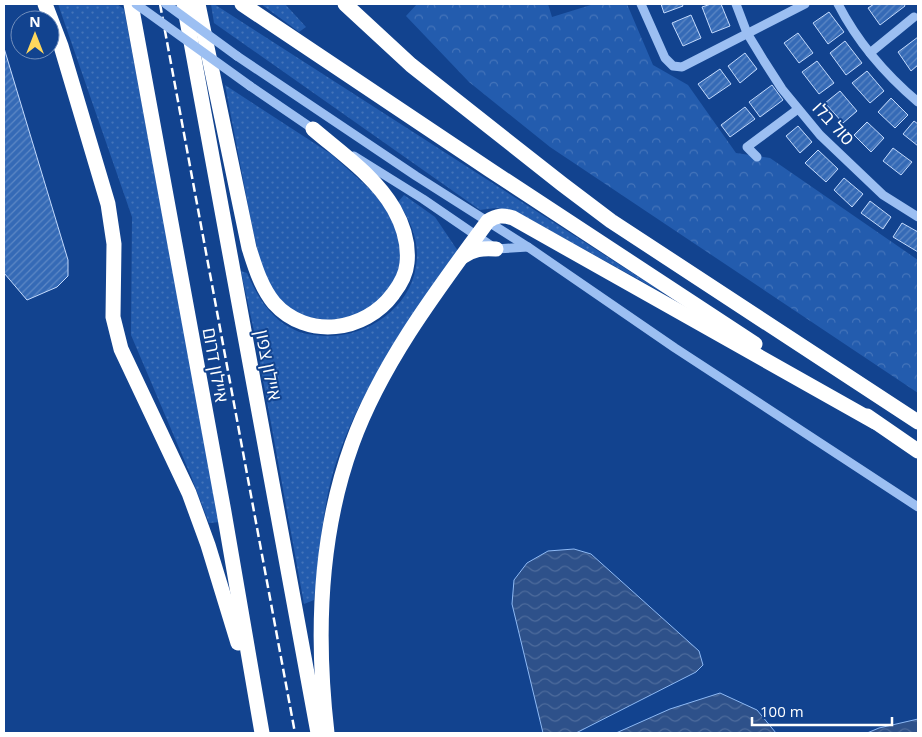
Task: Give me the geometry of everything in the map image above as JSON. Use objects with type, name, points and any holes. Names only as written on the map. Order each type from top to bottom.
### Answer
[{"type":"highway","points":[[45,4],[62,46],[77,93],[108,204],[114,244],[113,317],[121,349],[176,464],[199,520],[257,705]]},
{"type":"highway","name":"איילון דרום","points":[[131,4],[224,512],[262,733]]},
{"type":"highway","name":"איילון צפון","points":[[184,4],[318,733]]},
{"type":"highway","points":[[198,4],[249,248],[260,281],[273,301],[295,321],[315,326],[336,327],[354,323],[369,316],[386,304],[399,286],[406,271],[407,244],[402,226],[386,198],[362,171],[312,129]]},
{"type":"highway","points":[[242,4],[490,170],[918,451]]},
{"type":"highway","points":[[345,4],[411,65],[611,221],[918,420]]},
{"type":"highway","points":[[327,733],[324,702],[322,627],[330,529],[351,445],[363,417],[398,350],[476,236],[488,221],[494,217],[514,218],[875,422]]},
{"type":"highway","points":[[461,257],[470,251],[482,248],[496,249]]},
{"type":"street","points":[[136,4],[312,129],[496,249],[528,247]]},
{"type":"street","points":[[166,4],[237,56],[416,176],[528,247],[676,348],[918,507]]},
{"type":"street","points":[[641,4],[665,58],[673,66],[682,67],[805,4]]},
{"type":"street","name":"סול בלו","points":[[736,4],[747,33],[782,89],[820,135],[883,195],[918,217]]},
{"type":"street","points":[[838,4],[848,23],[870,53],[905,91],[918,102]]},
{"type":"street","points":[[870,53],[914,17]]},
{"type":"street","points":[[757,158],[747,146],[798,109]]},
{"type":"green space","points":[[58,4],[117,4],[124,9],[220,522],[209,523],[131,335],[132,217]]},
{"type":"green space","points":[[211,4],[214,4],[665,294],[515,211],[496,208],[480,210],[214,23]]},
{"type":"green space","points":[[261,4],[285,4],[306,27],[299,32]]},
{"type":"green space","points":[[417,4],[548,4],[552,17],[594,4],[627,4],[653,65],[688,85],[736,153],[770,158],[918,260],[918,393],[550,147],[469,82],[406,16]]},
{"type":"green space","points":[[225,85],[331,154],[373,192],[387,211],[396,228],[400,245],[401,264],[393,283],[373,306],[352,317],[327,320],[298,315],[278,297],[271,287],[260,261],[252,226]]},
{"type":"green space","points":[[404,195],[435,217],[458,251],[387,355],[357,410],[334,469],[321,534],[314,600],[304,604],[255,336],[241,271],[247,273],[259,297],[276,318],[295,330],[324,336],[355,332],[370,326],[395,308],[405,295],[412,281],[416,266],[417,249],[413,232],[398,202]]},
{"type":"water","points":[[574,549],[591,554],[699,651],[703,665],[696,672],[576,733],[543,733],[512,604],[514,580],[527,563],[548,551]]},
{"type":"water","points":[[720,693],[757,710],[776,733],[616,733],[670,709]]},
{"type":"water","points":[[918,719],[918,733],[867,733],[879,728]]},
{"type":"building","points":[[661,4],[682,4],[683,6],[664,13]]},
{"type":"building","points":[[711,4],[721,4],[730,26],[712,33],[702,7]]},
{"type":"building","points":[[874,4],[904,4],[905,6],[880,25],[868,8]]},
{"type":"building","points":[[829,12],[844,32],[828,44],[813,23]]},
{"type":"building","points":[[691,15],[701,38],[683,46],[672,23]]},
{"type":"building","points":[[798,33],[813,53],[799,63],[784,43]]},
{"type":"building","points":[[918,37],[918,65],[911,71],[898,52]]},
{"type":"building","points":[[845,41],[862,63],[846,75],[830,53]]},
{"type":"building","points":[[4,48],[68,260],[68,276],[57,287],[27,300],[4,273]]},
{"type":"building","points":[[745,53],[757,69],[740,83],[728,66]]},
{"type":"building","points":[[817,61],[834,83],[819,94],[802,72]]},
{"type":"building","points":[[720,69],[731,84],[709,99],[698,84]]},
{"type":"building","points":[[867,71],[884,91],[870,103],[852,83]]},
{"type":"building","points":[[772,85],[783,100],[760,117],[749,102]]},
{"type":"building","points":[[840,91],[857,111],[843,123],[825,103]]},
{"type":"building","points":[[891,98],[908,115],[895,128],[878,112]]},
{"type":"building","points":[[745,107],[755,119],[730,137],[721,125]]},
{"type":"building","points":[[914,121],[918,124],[918,146],[903,134]]},
{"type":"building","points":[[867,122],[884,138],[871,152],[854,135]]},
{"type":"building","points":[[798,126],[812,142],[800,153],[786,136]]},
{"type":"building","points":[[893,148],[912,162],[901,175],[883,161]]},
{"type":"building","points":[[818,150],[838,169],[826,182],[805,163]]},
{"type":"building","points":[[844,178],[863,194],[852,207],[834,190]]},
{"type":"building","points":[[870,201],[891,217],[883,229],[861,213]]},
{"type":"building","points":[[902,223],[918,232],[918,252],[893,237]]},
{"type":"railway","points":[[160,4],[295,733]]}]
